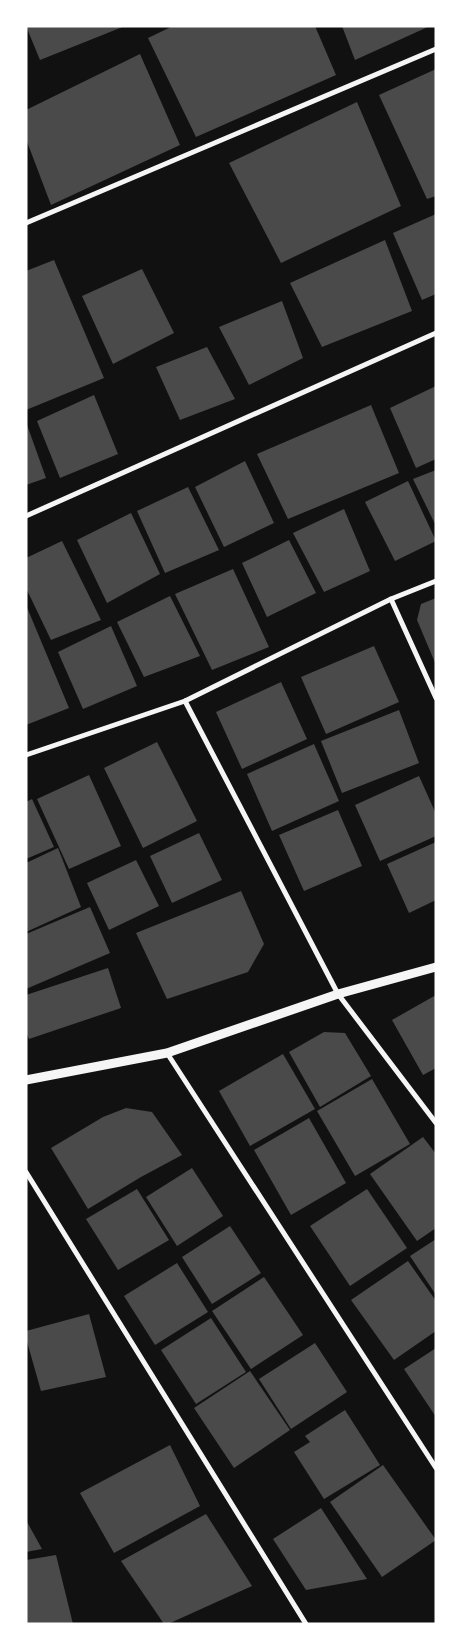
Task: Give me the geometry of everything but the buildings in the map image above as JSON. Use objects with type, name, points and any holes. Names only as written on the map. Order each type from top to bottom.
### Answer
[{"type":"street","points":[[26,223],[436,50]]},
{"type":"street","points":[[26,516],[436,332]]},
{"type":"street","points":[[26,755],[185,701],[391,599],[436,581]]},
{"type":"street","points":[[391,599],[436,698]]},
{"type":"street","points":[[185,701],[338,994],[436,1123]]},
{"type":"street","points":[[26,1080],[167,1053],[338,994],[436,967]]},
{"type":"street","points":[[167,1053],[436,1468]]},
{"type":"street","points":[[26,1172],[306,1624]]}]
